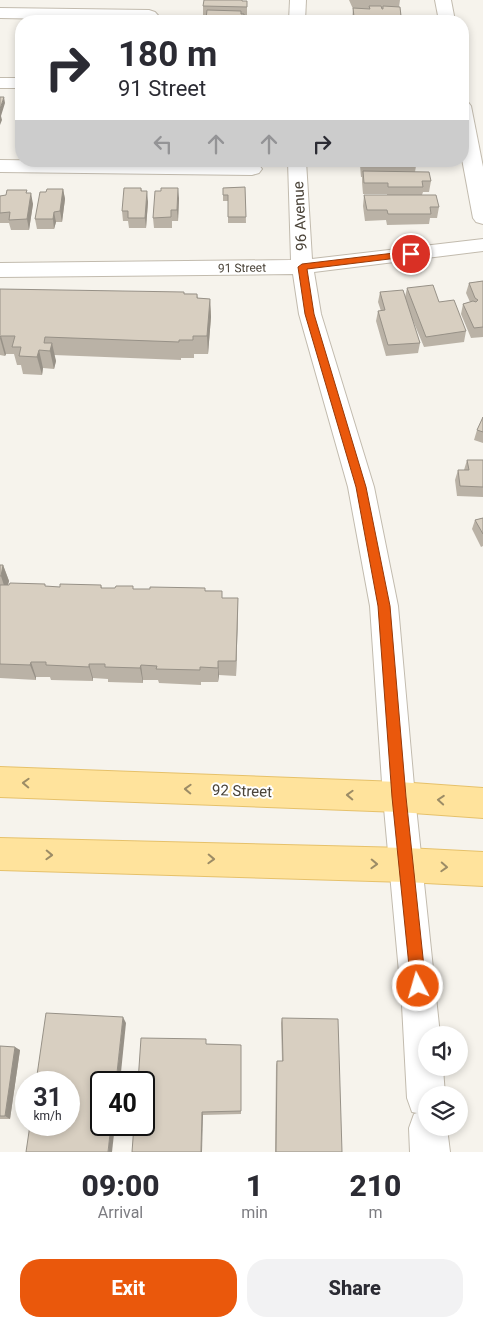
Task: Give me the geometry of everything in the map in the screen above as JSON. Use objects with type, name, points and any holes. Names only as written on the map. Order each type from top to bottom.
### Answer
[{"type":"main road","name":"92 Street","points":[[0,782],[399,797],[483,804]]},
{"type":"main road","points":[[0,854],[406,865],[483,869]]},
{"type":"street","points":[[297,15],[298,0]]},
{"type":"street","points":[[443,0],[446,15]]},
{"type":"street","points":[[0,13],[149,15]]},
{"type":"street","points":[[0,83],[15,83]]},
{"type":"street","points":[[469,143],[483,218]]},
{"type":"street","points":[[0,166],[15,166]]},
{"type":"street","points":[[84,167],[252,169]]},
{"type":"street","name":"96 Avenue","points":[[297,167],[302,267],[310,314],[361,487],[384,606],[399,797],[420,1005],[425,1086]]},
{"type":"street","name":"91 Street","points":[[0,270],[302,267],[483,245]]},
{"type":"street","points":[[429,1136],[430,1152]]},
{"type":"building","points":[[204,0],[242,0],[247,1],[247,7],[203,6]]},
{"type":"building","points":[[369,6],[381,6],[382,9],[383,6],[400,7],[401,15],[354,15],[353,8],[370,9]]},
{"type":"building","points":[[207,10],[241,11],[241,14],[244,14],[244,15],[206,15]]},
{"type":"building","points":[[0,97],[4,97],[0,109]]},
{"type":"building","points":[[363,171],[429,172],[431,181],[422,181],[423,187],[388,187],[388,183],[364,183]]},
{"type":"building","points":[[245,187],[246,217],[228,217],[228,195],[223,195],[223,188]]},
{"type":"building","points":[[124,188],[141,188],[141,191],[147,191],[145,218],[128,218],[128,211],[122,211]]},
{"type":"building","points":[[161,188],[178,188],[177,210],[171,210],[171,217],[153,218],[155,191],[161,191]]},
{"type":"building","points":[[47,189],[63,189],[60,211],[54,212],[53,219],[35,219],[40,192],[46,192]]},
{"type":"building","points":[[7,190],[27,190],[26,193],[31,193],[27,219],[9,220],[10,212],[0,213],[0,196],[6,195]]},
{"type":"building","points":[[364,195],[436,195],[439,207],[430,207],[431,214],[388,214],[387,210],[367,210]]},
{"type":"building","points":[[483,281],[483,327],[474,328],[463,304],[478,300],[475,298],[469,283]]},
{"type":"building","points":[[433,285],[439,302],[454,300],[466,331],[426,337],[407,288]]},
{"type":"building","points":[[0,289],[184,292],[184,294],[197,294],[197,298],[210,299],[207,336],[193,336],[193,340],[179,340],[179,342],[45,337],[44,343],[52,343],[50,351],[39,350],[37,357],[19,356],[21,347],[12,347],[15,336],[0,337]]},
{"type":"building","points":[[403,290],[420,343],[388,345],[378,311],[385,310],[380,292]]},
{"type":"building","points":[[483,417],[483,432],[477,430]]},
{"type":"building","points":[[467,460],[483,460],[483,487],[460,486],[458,470],[469,470]]},
{"type":"building","points":[[483,518],[483,534],[475,520]]},
{"type":"building","points":[[0,565],[3,565],[1,576],[0,576]]},
{"type":"building","points":[[10,583],[45,584],[45,586],[60,587],[60,584],[101,585],[101,588],[133,586],[133,589],[150,589],[150,587],[205,588],[205,591],[222,591],[222,598],[238,598],[236,661],[218,661],[218,668],[200,667],[200,670],[156,669],[157,666],[141,665],[140,668],[105,667],[105,664],[89,664],[89,667],[46,665],[46,662],[31,662],[30,665],[0,664],[0,585],[9,585]]},
{"type":"building","points":[[46,1013],[123,1017],[117,1071],[90,1071],[90,1136],[110,1136],[108,1152],[26,1152],[28,1136],[80,1136],[80,1071],[38,1071]]},
{"type":"building","points":[[282,1018],[338,1019],[342,1152],[276,1152],[277,1061],[283,1061]]},
{"type":"building","points":[[141,1038],[206,1039],[206,1044],[241,1045],[241,1111],[202,1112],[201,1152],[132,1152],[133,1136],[155,1136],[155,1071],[139,1071]]},
{"type":"building","points":[[0,1046],[15,1047],[5,1116],[0,1116]]},
{"type":"route","points":[[411,254],[302,267],[310,314],[361,487],[384,606],[399,797],[418,986]]}]
